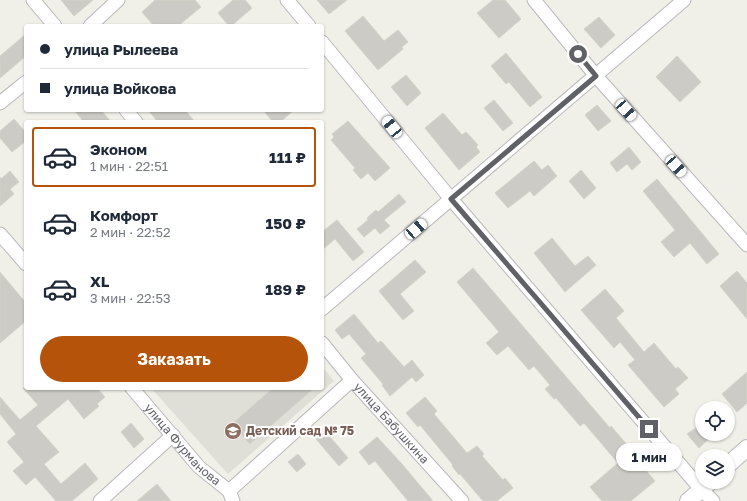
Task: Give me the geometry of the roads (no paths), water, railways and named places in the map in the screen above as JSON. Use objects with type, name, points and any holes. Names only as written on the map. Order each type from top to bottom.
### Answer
[{"type":"street","points":[[33,0],[53,24]]},
{"type":"street","points":[[92,24],[118,0]]},
{"type":"street","points":[[287,0],[307,24]]},
{"type":"street","points":[[534,0],[596,76],[747,245]]},
{"type":"street","points":[[324,307],[684,0]]},
{"type":"street","points":[[324,44],[451,199],[695,475]]},
{"type":"street","points":[[0,103],[24,84]]},
{"type":"street","points":[[128,112],[134,120]]},
{"type":"street","points":[[0,234],[24,262]]},
{"type":"street","name":"улица Бабушкина","points":[[324,345],[352,380],[462,501]]},
{"type":"street","points":[[231,496],[352,380]]},
{"type":"street","name":"улица Фурманова","points":[[134,390],[199,467],[231,496]]},
{"type":"street","points":[[100,501],[173,435]]},
{"type":"street","points":[[735,459],[747,448]]},
{"type":"street","points":[[688,501],[702,489]]},
{"type":"street","points":[[707,489],[713,501]]},
{"type":"place","name":"Детский сад № 75","points":[[233,431]]}]
